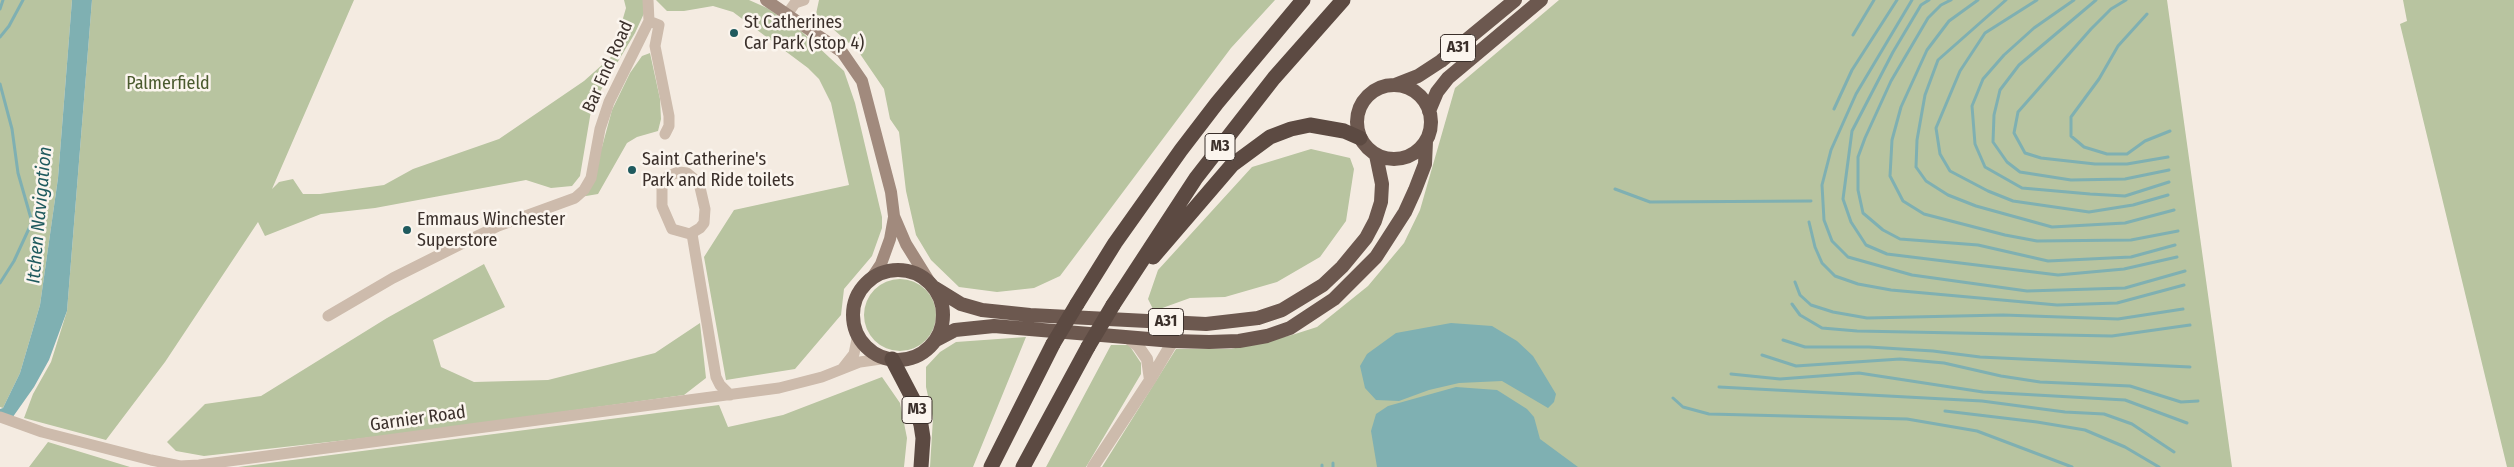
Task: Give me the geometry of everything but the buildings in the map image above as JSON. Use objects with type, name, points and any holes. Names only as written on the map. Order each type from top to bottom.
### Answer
[{"type":"highway","name":"M3","points":[[991,467],[1053,344],[1115,243],[1181,150],[1223,95],[1303,0]]},
{"type":"highway","name":"M3","points":[[1023,467],[1112,305],[1196,178],[1274,78],[1343,0]]},
{"type":"highway","name":"A31","points":[[1395,85],[1418,76],[1441,61],[1515,0]]},
{"type":"highway","name":"A31","points":[[1429,111],[1438,92],[1448,78],[1540,0]]},
{"type":"highway","points":[[1395,85],[1416,93],[1429,111],[1431,121],[1426,141],[1418,150],[1404,158],[1387,159],[1376,155],[1367,148],[1360,138],[1357,126],[1358,114],[1363,102],[1371,93],[1382,87],[1395,85]]},
{"type":"highway","name":"M3","points":[[1112,305],[1232,165],[1270,137],[1291,129],[1310,125],[1344,130],[1360,138]]},
{"type":"highway","name":"A31","points":[[936,340],[955,330],[994,326],[1172,341],[1239,340],[1267,336],[1290,328],[1334,299],[1376,258],[1405,212],[1424,164],[1426,141]]},
{"type":"highway","name":"A31","points":[[932,285],[961,304],[982,310],[1030,315],[1206,324],[1258,318],[1282,310],[1323,284],[1342,267],[1366,238],[1375,221],[1381,202],[1382,184],[1376,155]]},
{"type":"highway","points":[[900,270],[910,271],[932,285],[940,298],[943,314],[941,330],[936,340],[927,349],[916,356],[904,359],[890,359],[870,350],[858,334],[854,310],[856,298],[871,279],[885,272],[900,270]]},
{"type":"highway","name":"M3","points":[[890,359],[915,403],[923,438],[921,467]]},
{"type":"main road","points":[[766,0],[788,13],[842,52],[862,81],[891,192],[894,216],[906,244],[932,285]]},
{"type":"main road","points":[[871,279],[881,264],[890,240],[894,216]]},
{"type":"street","name":"Bar End Road","points":[[328,316],[393,278],[465,242],[498,226],[574,198],[584,190],[592,178],[600,129],[609,102],[654,23],[648,0]]},
{"type":"street","points":[[788,13],[795,3],[804,0]]},
{"type":"street","points":[[654,23],[655,46],[669,116],[665,134]]},
{"type":"street","points":[[678,172],[687,173],[695,179],[703,199],[705,209],[704,223],[692,234],[672,229],[662,206],[662,185],[668,176],[678,172]]},
{"type":"street","points":[[692,234],[716,377],[720,385],[730,395]]},
{"type":"street","points":[[843,368],[854,354],[858,334]]},
{"type":"street","points":[[1128,338],[1138,346],[1147,358],[1150,380]]},
{"type":"street","points":[[1093,467],[1150,380],[1172,341]]},
{"type":"street","name":"Garnier Road","points":[[5,419],[151,460],[180,466],[199,465],[730,395],[799,383],[822,377],[843,368],[890,359]]},
{"type":"green space","points":[[0,0],[72,0],[58,178],[40,305],[20,373],[3,408],[0,407]]},
{"type":"green space","name":"Palmerfield","points":[[92,0],[354,0],[272,189],[279,182],[293,179],[303,194],[320,194],[384,185],[413,169],[499,139],[584,81],[612,56],[626,8],[624,0],[643,0],[646,9],[635,33],[592,105],[580,176],[572,186],[551,188],[526,180],[375,208],[321,214],[265,236],[258,222],[165,362],[106,440],[24,418],[33,394],[51,362],[67,311]]},
{"type":"green space","points":[[656,0],[749,0],[767,8],[802,32],[844,71],[855,103],[882,217],[882,228],[872,256],[844,289],[841,315],[795,369],[726,380],[704,257],[734,210],[849,185],[831,103],[819,79],[808,68],[733,12],[713,6],[684,11],[667,11]]},
{"type":"green space","points":[[819,0],[1275,0],[1231,48],[1060,276],[1034,288],[997,292],[959,287],[931,260],[916,235],[906,191],[899,132],[890,119],[884,89],[858,51],[816,14]]},
{"type":"green space","points":[[1559,0],[2167,0],[2232,467],[1102,467],[1176,349],[1231,349],[1292,335],[1317,327],[1368,286],[1404,243],[1420,210],[1455,88]]},
{"type":"green space","points":[[2403,0],[2514,0],[2514,467],[2507,467],[2400,24],[2407,21]]},
{"type":"green space","points":[[650,53],[660,99],[661,119],[658,131],[637,137],[627,143],[598,194],[580,197],[602,147],[612,110],[630,73],[642,56]]},
{"type":"green space","points":[[1311,149],[1350,158],[1354,169],[1346,221],[1320,257],[1277,282],[1225,297],[1190,298],[1154,311],[1148,299],[1158,270],[1252,167]]},
{"type":"green space","points":[[484,264],[505,307],[433,340],[441,367],[474,382],[548,380],[655,353],[700,323],[706,378],[684,395],[409,433],[204,456],[176,451],[167,442],[205,404],[261,396],[387,318]]},
{"type":"green space","points":[[900,279],[920,285],[930,295],[936,315],[930,335],[920,345],[900,351],[880,345],[870,335],[864,315],[870,295],[880,285]]},
{"type":"green space","points":[[1026,337],[973,467],[930,467],[933,418],[926,387],[926,367],[940,352],[956,342]]},
{"type":"green space","points":[[1111,345],[1129,345],[1141,363],[1141,374],[1086,467],[1046,467]]},
{"type":"green space","points":[[882,377],[900,403],[907,438],[904,467],[238,467],[719,405],[728,427],[783,415]]},
{"type":"green space","points":[[48,442],[130,467],[29,467]]},
{"type":"water","points":[[72,0],[92,0],[67,311],[49,360],[34,387],[10,421],[0,417],[0,409],[3,408],[20,373],[40,305],[58,178]]},
{"type":"water","points":[[1451,323],[1492,326],[1517,341],[1533,356],[1556,394],[1554,402],[1548,408],[1502,381],[1459,383],[1429,390],[1399,401],[1376,400],[1365,388],[1360,366],[1367,354],[1396,333]]},
{"type":"water","points":[[1456,387],[1497,390],[1527,409],[1534,417],[1540,439],[1578,467],[1377,467],[1371,431],[1376,414],[1388,406]]},
{"type":"waterway","points":[[0,9],[3,0]]},
{"type":"waterway","points":[[0,37],[9,26],[23,0]]},
{"type":"waterway","points":[[1853,35],[1874,0]]},
{"type":"waterway","points":[[1834,109],[1852,70],[1897,0]]},
{"type":"waterway","points":[[1912,0],[1856,94],[1831,150],[1822,185],[1824,220],[1832,241],[1848,257],[1912,275],[2027,291],[2125,288],[2185,271]]},
{"type":"waterway","points":[[1929,0],[1921,5],[1893,52],[1852,131],[1843,199],[1851,222],[1866,245],[1887,254],[2058,275],[2124,269],[2177,257]]},
{"type":"waterway","points":[[1951,0],[1941,5],[1928,18],[1891,81],[1865,138],[1858,157],[1858,190],[1863,213],[1883,230],[1900,239],[1978,245],[2048,261],[2131,257],[2175,245]]},
{"type":"waterway","points":[[1978,0],[1949,21],[1927,50],[1901,107],[1892,140],[1890,176],[1903,201],[1924,214],[2005,235],[2037,241],[2131,240],[2178,231]]},
{"type":"waterway","points":[[2006,0],[1938,60],[1925,95],[1917,140],[1916,167],[1926,181],[1948,195],[1976,206],[2052,227],[2125,223],[2174,210]]},
{"type":"waterway","points":[[2037,0],[1985,33],[1960,71],[1936,128],[1940,154],[1950,171],[1988,191],[2013,201],[2089,212],[2133,205],[2168,195]]},
{"type":"waterway","points":[[2074,0],[2034,28],[2004,55],[1983,79],[1972,106],[1975,144],[1985,167],[2022,188],[2090,194],[2125,196],[2169,182]]},
{"type":"waterway","points":[[2096,0],[2019,65],[2000,90],[1994,115],[1993,142],[2007,162],[2020,172],[2071,180],[2125,179],[2169,170]]},
{"type":"waterway","points":[[2126,0],[2111,9],[2091,29],[2018,112],[2014,133],[2025,153],[2041,158],[2095,164],[2127,164],[2168,157]]},
{"type":"waterway","points":[[2147,14],[2118,46],[2099,79],[2071,117],[2071,136],[2084,147],[2107,154],[2127,154],[2145,141],[2170,131]]},
{"type":"waterway","name":"Itchen Navigation","points":[[0,84],[12,129],[18,173],[32,222],[14,261],[0,283]]},
{"type":"waterway","points":[[1615,189],[1650,202],[1811,201]]},
{"type":"waterway","points":[[1809,222],[1815,247],[1822,263],[1835,276],[1858,284],[1891,290],[2057,305],[2117,303],[2184,285]]},
{"type":"waterway","points":[[1795,282],[1800,295],[1811,305],[1833,312],[1867,318],[2003,315],[2118,319],[2183,309]]},
{"type":"waterway","points":[[1792,304],[1800,315],[1822,328],[1857,331],[2112,336],[2190,325]]},
{"type":"waterway","points":[[1783,340],[1805,347],[1869,347],[1933,351],[1980,357],[2190,367]]},
{"type":"waterway","points":[[1762,355],[1796,366],[1900,359],[1944,363],[2001,376],[2040,382],[2130,386],[2181,402],[2198,401]]},
{"type":"waterway","points":[[1731,374],[1780,379],[1859,373],[1983,392],[2125,400],[2187,423]]},
{"type":"waterway","points":[[1719,387],[1982,401],[2065,412],[2104,414],[2132,424],[2174,452]]},
{"type":"waterway","points":[[1673,398],[1683,407],[1709,414],[1907,419],[1977,431],[2072,467]]},
{"type":"waterway","points":[[1945,411],[2085,430],[2125,447],[2159,467]]},
{"type":"place","name":"St Catherines Car Park (stop 4)","points":[[734,33]]},
{"type":"place","name":"Saint Catherine's Park and Ride toilets","points":[[632,170]]},
{"type":"place","name":"Emmaus Winchester Superstore","points":[[407,230]]}]
